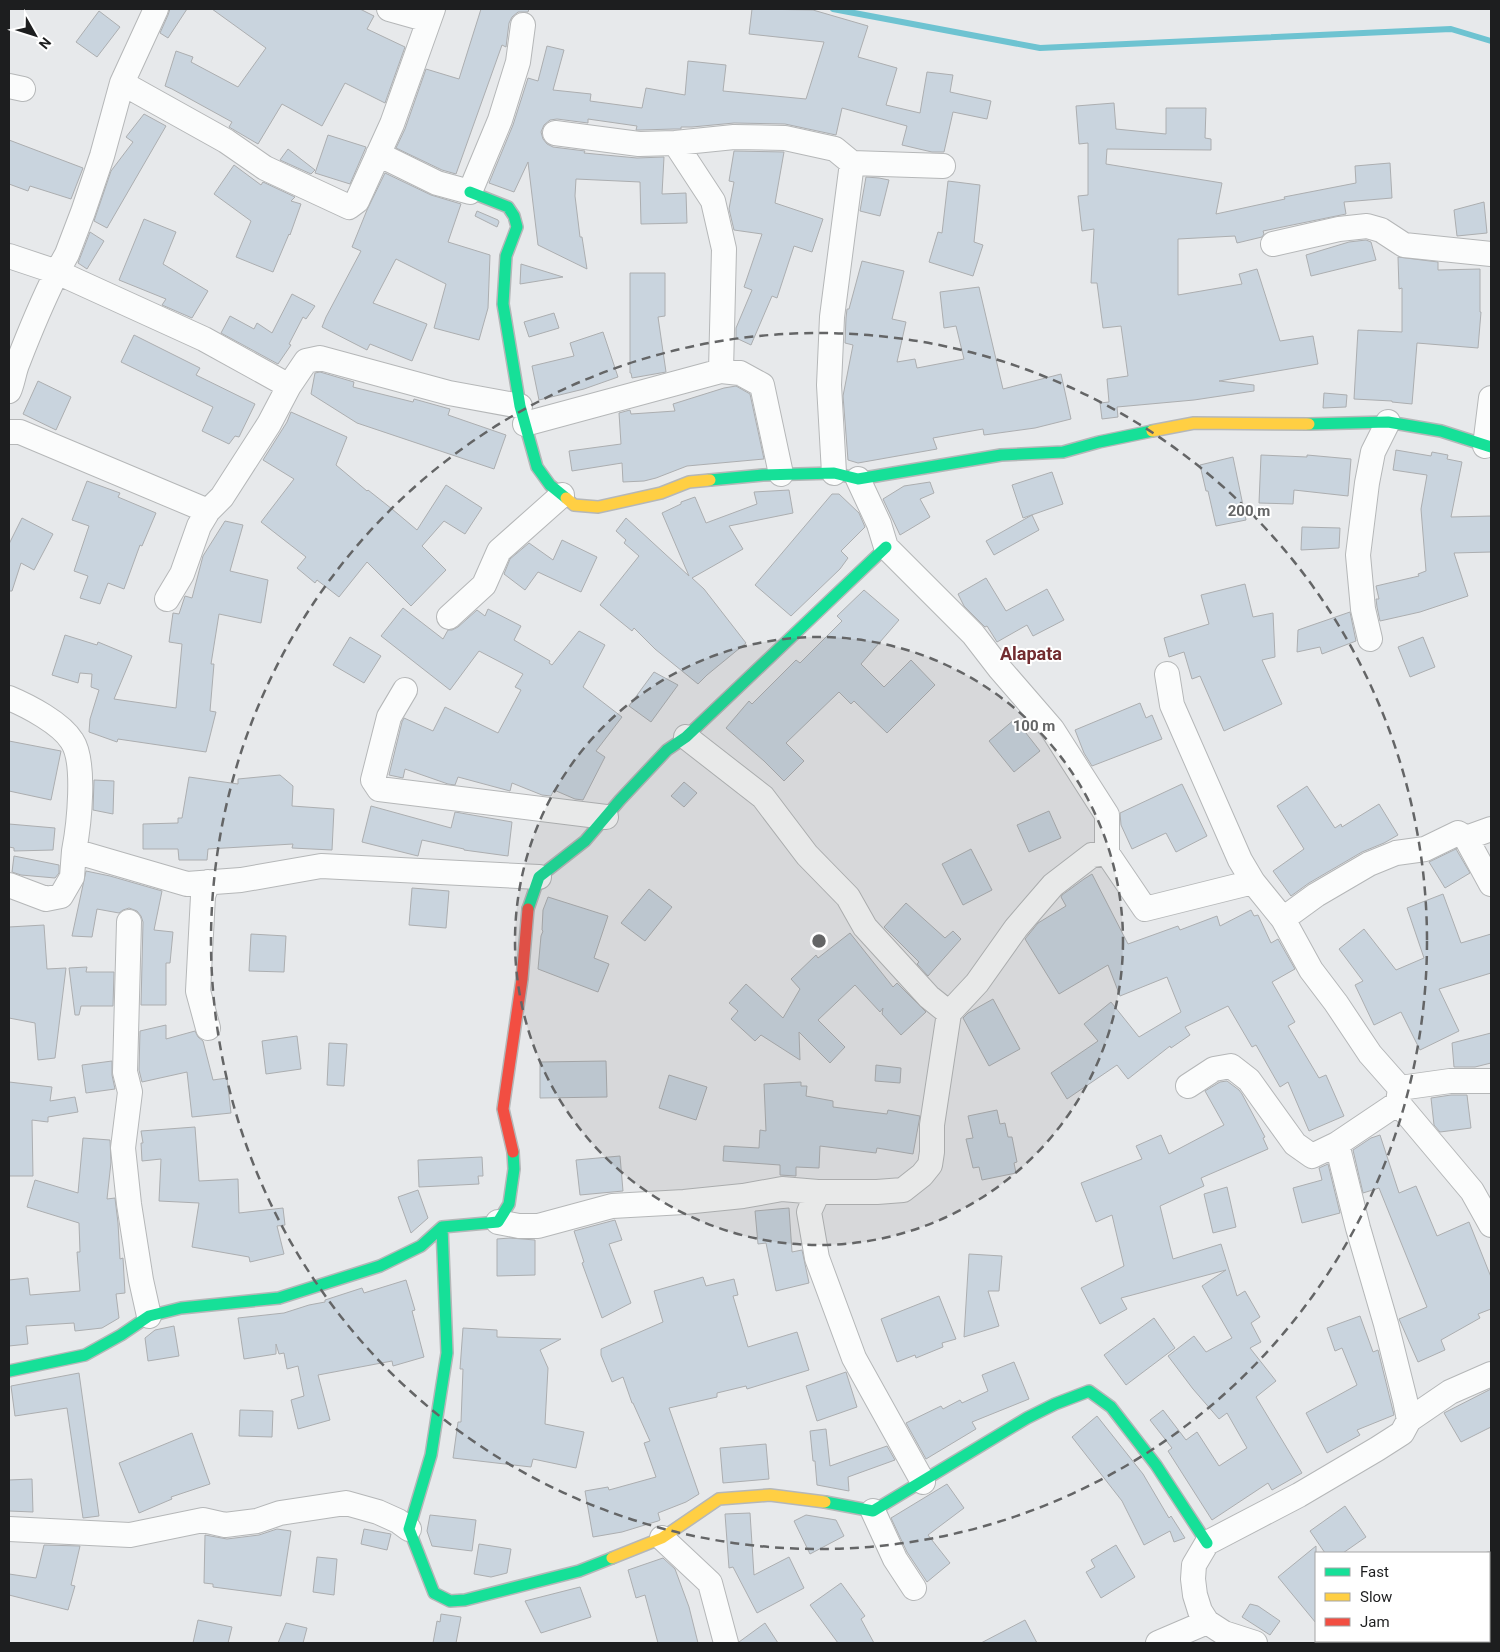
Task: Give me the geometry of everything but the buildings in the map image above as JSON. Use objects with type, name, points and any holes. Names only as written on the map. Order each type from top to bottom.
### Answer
[{"type":"street","points":[[9,391],[14,371],[40,306],[67,254],[102,156],[122,83],[156,9]]},
{"type":"street","points":[[122,83],[226,141],[265,168],[349,207],[358,201],[392,124],[431,14],[389,9]]},
{"type":"street","points":[[470,192],[505,103],[518,62],[523,25]]},
{"type":"street","points":[[555,133],[639,144],[675,143],[734,137],[785,138],[836,149],[852,163],[943,166]]},
{"type":"street","points":[[675,143],[712,201],[724,249],[721,371]]},
{"type":"street","points":[[378,154],[437,183],[470,192],[508,207],[514,216],[517,227],[506,256],[503,304],[523,415],[537,467],[550,485],[574,505],[598,507],[661,493],[689,482],[781,474],[834,473],[858,480],[888,473],[1001,455],[1063,452],[1099,442],[1194,424],[1388,422],[1441,431],[1488,446],[1491,398]]},
{"type":"street","points":[[834,473],[829,385],[832,318],[852,163]]},
{"type":"street","points":[[1274,244],[1367,226],[1382,230],[1404,245],[1491,254]]},
{"type":"street","points":[[9,256],[57,272],[204,339],[289,386]]},
{"type":"street","points":[[167,599],[182,574],[198,526],[208,511],[222,497],[269,424],[289,386],[306,361],[320,358],[523,415],[721,371],[740,373],[762,385],[781,474]]},
{"type":"street","points":[[1370,638],[1363,609],[1358,555],[1372,452],[1388,422]]},
{"type":"street","points":[[9,432],[20,432],[208,511]]},
{"type":"street","points":[[858,480],[879,524],[886,547],[973,634],[1000,669],[1052,728],[1107,816],[1107,853],[1145,909],[1253,882]]},
{"type":"street","points":[[449,617],[484,585],[499,551],[562,495]]},
{"type":"street","points":[[498,1222],[509,1204],[514,1169],[512,1144],[503,1108],[522,979],[528,907],[539,877],[585,841],[667,750],[686,737],[886,547]]},
{"type":"street","points":[[1167,674],[1172,705],[1240,860],[1253,882],[1283,919],[1311,970],[1399,1095],[1472,1191],[1491,1225]]},
{"type":"street","points":[[405,690],[389,718],[374,780],[379,789],[606,817]]},
{"type":"street","points":[[9,698],[28,706],[63,730],[73,741],[79,760],[79,822],[72,877],[60,896],[46,899],[9,885]]},
{"type":"street","points":[[686,737],[763,797],[807,855],[848,897],[865,927],[929,996],[949,1013]]},
{"type":"street","points":[[1466,838],[1491,829]]},
{"type":"street","points":[[1283,919],[1316,895],[1369,864],[1396,853],[1425,849],[1458,833],[1466,838],[1491,884]]},
{"type":"street","points":[[74,851],[188,884],[241,880],[322,866],[539,877]]},
{"type":"street","points":[[9,1371],[85,1356],[149,1316],[181,1308],[279,1298],[380,1266],[421,1246],[442,1227],[498,1222],[519,1226],[538,1226],[612,1206],[684,1202],[743,1196],[782,1189],[818,1192],[903,1190],[922,1175],[930,1164],[932,1125],[949,1013],[977,983],[1016,928],[1053,886],[1092,854],[1107,853]]},
{"type":"street","points":[[208,882],[203,896],[198,991],[208,1028]]},
{"type":"street","points":[[128,922],[125,1072],[130,1092],[124,1148],[129,1204],[141,1280],[149,1316]]},
{"type":"street","points":[[1188,1086],[1214,1069],[1231,1066],[1248,1080],[1296,1144],[1312,1156],[1337,1144],[1399,1095],[1450,1082],[1491,1081]]},
{"type":"street","points":[[1337,1144],[1358,1228],[1386,1324],[1409,1420]]},
{"type":"street","points":[[818,1192],[809,1212],[817,1258],[854,1358],[923,1482]]},
{"type":"street","points":[[409,1529],[431,1455],[446,1353],[442,1227]]},
{"type":"street","points":[[1255,1643],[1224,1633],[1207,1622],[1200,1610],[1195,1595],[1194,1565],[1207,1543],[1299,1495],[1402,1433],[1409,1420],[1450,1392],[1491,1374]]},
{"type":"street","points":[[9,1529],[130,1535],[203,1520],[225,1525],[257,1521],[280,1513],[346,1503],[378,1512],[398,1521],[409,1529],[434,1593],[450,1601],[465,1600],[579,1571],[662,1538],[719,1499],[770,1495],[806,1499],[872,1511],[1051,1405],[1089,1391],[1110,1407],[1151,1457],[1207,1543]]},
{"type":"street","points":[[872,1511],[895,1559],[914,1588]]},
{"type":"street","points":[[662,1538],[710,1583],[726,1643]]},
{"type":"street","points":[[1158,1643],[1207,1622]]},
{"type":"waterway","points":[[833,9],[1040,48],[1451,29],[1491,41]]},
{"type":"traffic: fast","points":[[470,192],[508,207],[514,216],[517,227],[506,256],[503,304],[520,406],[537,467],[550,485],[566,498]]},
{"type":"traffic: fast","points":[[1309,424],[1388,422],[1441,431],[1491,447]]},
{"type":"traffic: fast","points":[[710,480],[763,475],[834,473],[858,479],[1001,455],[1063,452],[1152,431]]},
{"type":"traffic: fast","points":[[528,909],[539,877],[585,841],[667,750],[686,737],[886,547]]},
{"type":"traffic: fast","points":[[9,1371],[85,1355],[121,1335],[149,1316],[181,1308],[279,1298],[380,1266],[421,1246],[442,1227],[498,1222],[509,1204],[514,1169],[513,1152]]},
{"type":"traffic: fast","points":[[442,1227],[447,1353],[431,1455],[409,1529],[434,1593],[450,1601],[465,1600],[579,1571],[612,1558]]},
{"type":"traffic: fast","points":[[825,1502],[873,1511],[1027,1418],[1055,1404],[1089,1391],[1111,1407],[1156,1465],[1207,1543]]},
{"type":"traffic: slow","points":[[1152,431],[1194,423],[1309,424]]},
{"type":"traffic: slow","points":[[566,498],[574,505],[598,507],[661,493],[689,482],[710,480]]},
{"type":"traffic: slow","points":[[612,1558],[662,1538],[719,1499],[770,1495],[825,1502]]},
{"type":"traffic: jam","points":[[513,1152],[503,1109],[522,979],[528,909]]},
{"type":"district","name":"Alapata","points":[[1031,653]]}]
